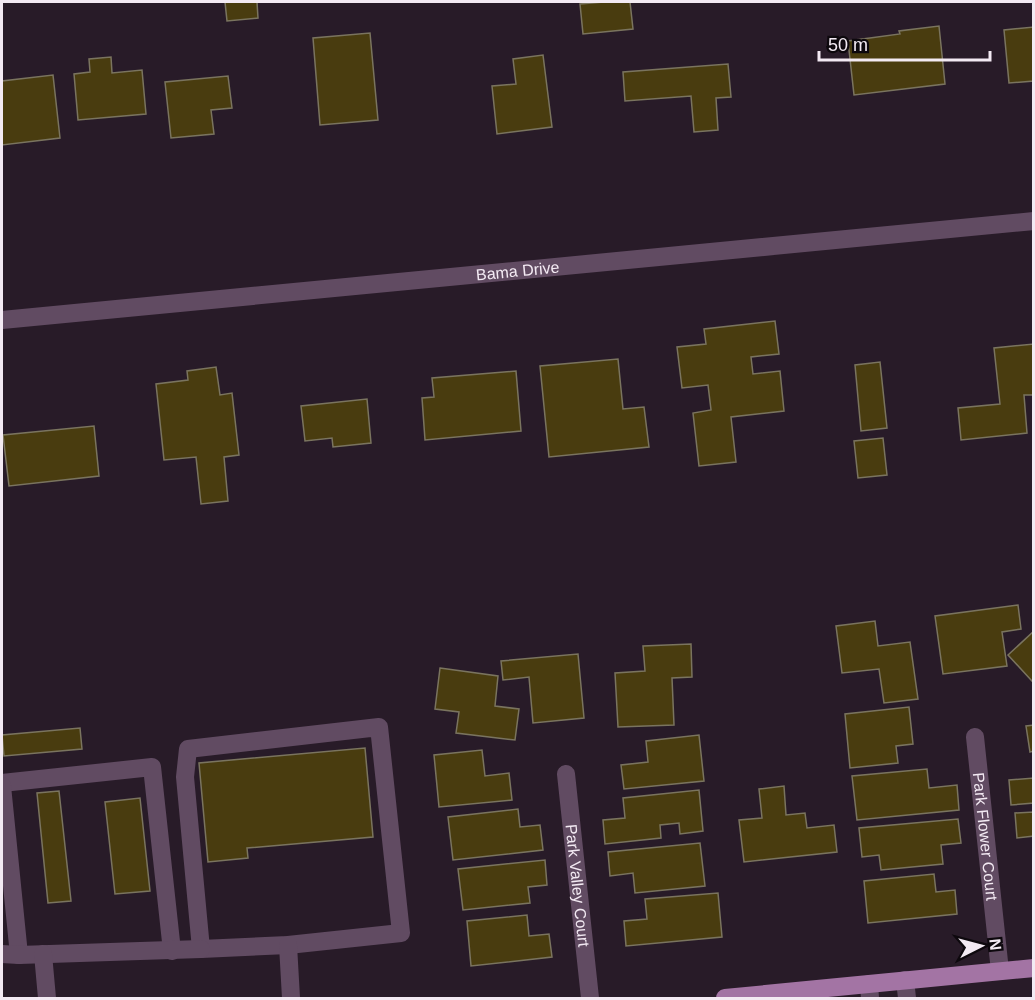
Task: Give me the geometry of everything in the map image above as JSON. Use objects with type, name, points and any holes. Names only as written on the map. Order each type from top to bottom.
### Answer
[{"type":"main road","points":[[726,999],[906,989],[1000,971],[1034,968]]},
{"type":"street","name":"Bama Drive","points":[[2,320],[1034,221]]},
{"type":"street","points":[[172,951],[152,767],[2,785],[10,955],[172,951],[288,945],[401,933],[379,727],[188,749],[184,777],[201,949]]},
{"type":"street","name":"Park Flower Court","points":[[975,737],[1000,971]]},
{"type":"street","name":"Park Valley Court","points":[[566,774],[590,999]]},
{"type":"street","points":[[288,945],[291,999]]},
{"type":"street","points":[[43,954],[47,999]]},
{"type":"building","points":[[225,2],[257,2],[258,18],[227,21]]},
{"type":"building","points":[[630,2],[633,29],[583,34],[580,4]]},
{"type":"building","points":[[939,26],[945,84],[854,95],[848,41]]},
{"type":"building","points":[[1034,27],[1034,81],[1009,83],[1004,30]]},
{"type":"building","points":[[370,33],[378,120],[320,125],[313,38]]},
{"type":"building","points":[[543,55],[552,127],[497,134],[492,86],[516,84],[513,59]]},
{"type":"building","points":[[111,57],[112,73],[142,70],[146,114],[78,120],[74,74],[90,72],[89,59]]},
{"type":"building","points":[[728,64],[731,97],[716,98],[718,130],[694,132],[691,96],[625,101],[623,72]]},
{"type":"building","points":[[53,75],[60,138],[2,145],[2,81]]},
{"type":"building","points":[[228,76],[232,108],[211,110],[214,134],[171,138],[165,82]]},
{"type":"building","points":[[775,321],[779,354],[751,357],[753,374],[780,371],[784,411],[731,417],[736,462],[699,466],[693,413],[711,410],[708,385],[682,388],[677,347],[706,344],[704,329]]},
{"type":"building","points":[[1034,344],[1034,395],[1024,395],[1027,433],[961,440],[958,408],[1000,404],[994,348]]},
{"type":"building","points":[[618,359],[623,409],[644,407],[649,447],[549,457],[540,366]]},
{"type":"building","points":[[880,362],[887,428],[861,431],[855,365]]},
{"type":"building","points":[[216,367],[220,395],[232,393],[239,455],[224,457],[228,501],[201,504],[196,457],[164,460],[156,384],[188,380],[187,371]]},
{"type":"building","points":[[516,371],[521,431],[425,440],[422,398],[434,397],[432,378]]},
{"type":"building","points":[[367,399],[371,443],[333,447],[332,438],[305,441],[301,406]]},
{"type":"building","points":[[94,426],[99,476],[9,486],[3,435]]},
{"type":"building","points":[[883,438],[887,475],[858,478],[854,441]]},
{"type":"building","points":[[1018,605],[1021,629],[1002,632],[1007,666],[943,674],[935,616]]},
{"type":"building","points":[[875,621],[878,646],[910,642],[918,699],[884,703],[879,669],[842,673],[836,626]]},
{"type":"building","points":[[1034,631],[1034,680],[1032,681],[1008,655]]},
{"type":"building","points":[[691,644],[692,677],[672,678],[674,725],[618,727],[615,673],[645,671],[643,646]]},
{"type":"building","points":[[578,654],[584,718],[533,723],[529,677],[503,680],[501,661]]},
{"type":"building","points":[[440,668],[498,676],[495,706],[519,709],[515,740],[456,733],[459,712],[435,709]]},
{"type":"building","points":[[909,707],[913,744],[896,746],[898,763],[850,768],[845,714]]},
{"type":"building","points":[[1034,725],[1034,751],[1030,752],[1026,726]]},
{"type":"building","points":[[80,728],[82,749],[4,756],[2,735]]},
{"type":"building","points":[[699,735],[704,781],[624,789],[621,765],[648,762],[646,741]]},
{"type":"building","points":[[365,748],[373,837],[247,848],[248,858],[208,862],[199,763]]},
{"type":"building","points":[[482,750],[485,776],[509,773],[512,800],[439,807],[434,755]]},
{"type":"building","points":[[927,769],[929,788],[957,785],[959,810],[857,820],[852,776]]},
{"type":"building","points":[[1034,778],[1034,803],[1011,805],[1009,780]]},
{"type":"building","points":[[784,786],[786,815],[805,813],[807,828],[834,825],[837,852],[744,862],[739,820],[762,818],[759,789]]},
{"type":"building","points":[[699,790],[703,831],[680,834],[679,823],[660,825],[661,838],[605,844],[603,820],[625,818],[623,798]]},
{"type":"building","points":[[59,791],[71,901],[48,903],[37,793]]},
{"type":"building","points":[[140,798],[150,891],[115,894],[105,802]]},
{"type":"building","points":[[518,809],[520,827],[540,825],[543,850],[453,860],[448,817]]},
{"type":"building","points":[[1034,812],[1034,836],[1017,838],[1015,813]]},
{"type":"building","points":[[958,819],[961,843],[941,845],[943,864],[881,870],[879,855],[862,857],[859,828]]},
{"type":"building","points":[[700,843],[705,886],[635,893],[633,873],[610,876],[608,852]]},
{"type":"building","points":[[545,860],[547,885],[528,887],[530,903],[463,910],[458,869]]},
{"type":"building","points":[[934,874],[936,892],[955,890],[957,914],[868,923],[864,881]]},
{"type":"building","points":[[718,893],[722,937],[626,946],[624,921],[647,919],[645,899]]},
{"type":"building","points":[[527,915],[529,936],[549,934],[552,957],[471,966],[467,921]]}]
